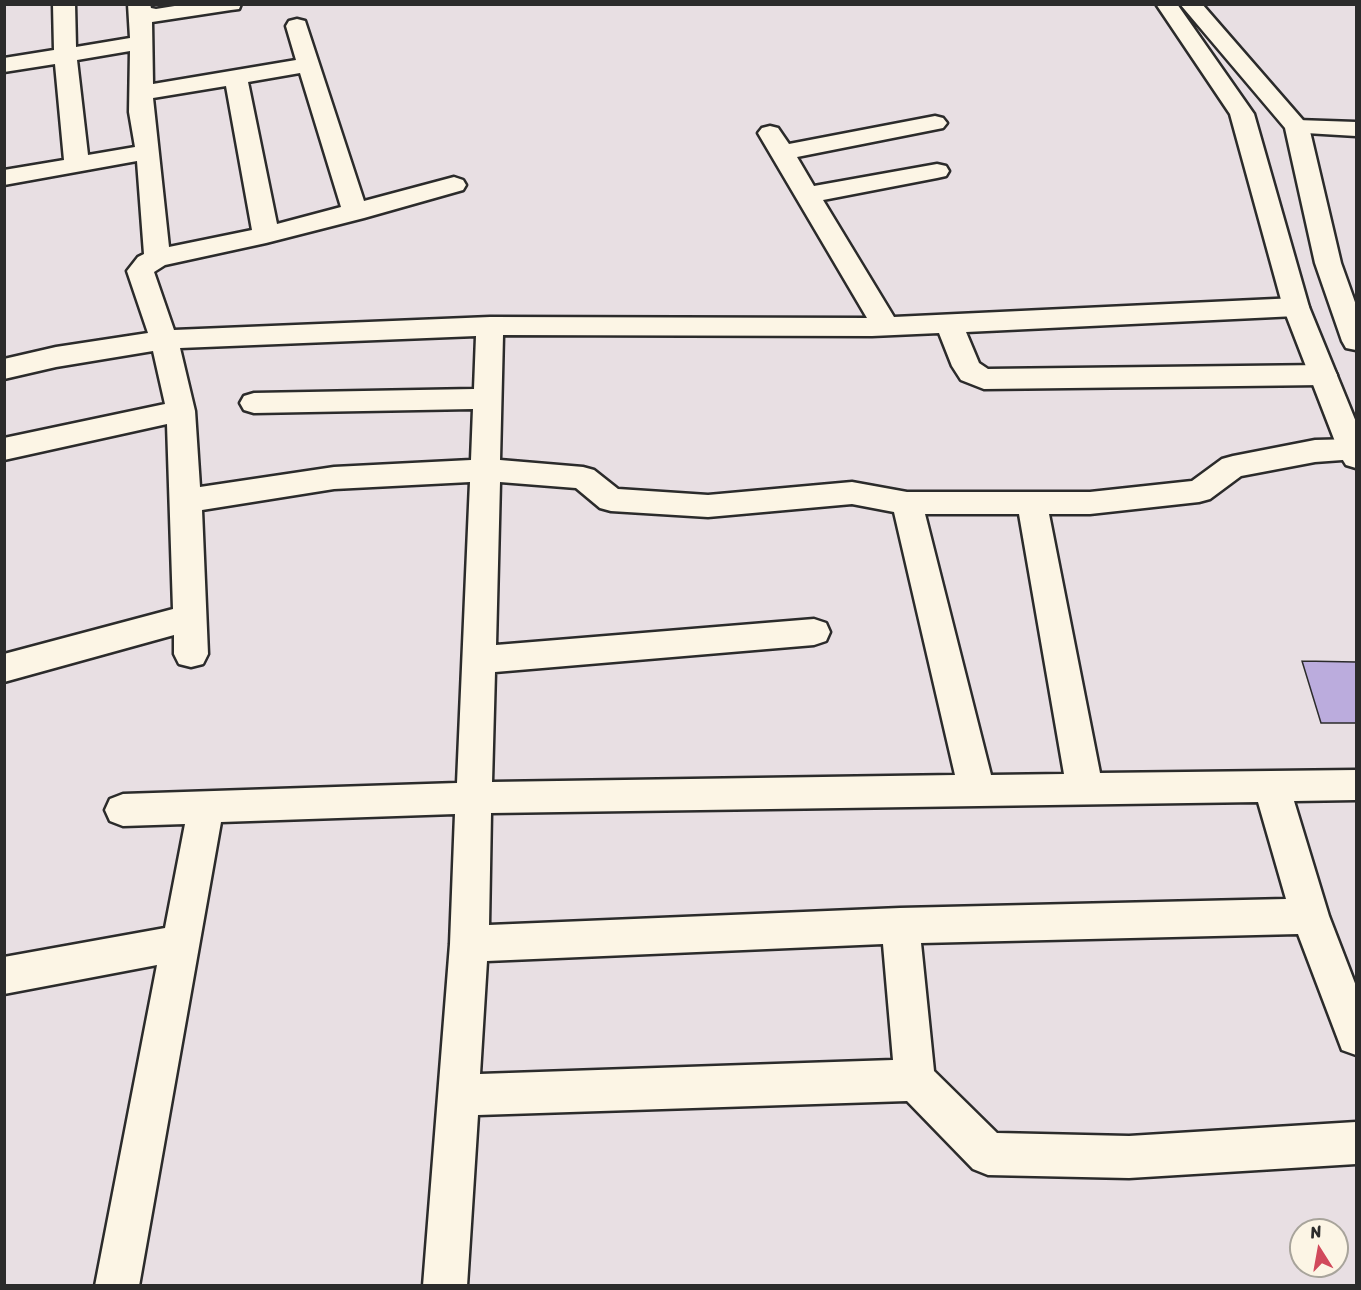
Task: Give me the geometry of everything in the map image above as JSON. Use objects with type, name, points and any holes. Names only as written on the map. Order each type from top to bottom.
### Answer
[{"type":"street","points":[[64,4],[65,55],[77,165]]},
{"type":"street","points":[[157,258],[148,152],[141,112],[140,8],[156,16],[231,4]]},
{"type":"street","points":[[186,501],[334,478],[485,470],[582,478],[611,500],[708,506],[852,493],[907,504],[1090,503],[1199,491],[1233,467],[1315,451],[1355,453],[1296,307],[1242,114],[1166,4]]},
{"type":"street","points":[[1190,4],[1297,127],[1328,263],[1356,341]]},
{"type":"street","points":[[297,26],[355,212]]},
{"type":"street","points":[[4,65],[140,43]]},
{"type":"street","points":[[141,93],[308,65]]},
{"type":"street","points":[[236,77],[266,235]]},
{"type":"street","points":[[886,326],[776,143],[935,123]]},
{"type":"street","points":[[1297,127],[1356,129]]},
{"type":"street","points":[[4,178],[148,152]]},
{"type":"street","points":[[807,195],[938,171]]},
{"type":"street","points":[[191,654],[181,411],[164,340],[140,272],[147,263],[157,258],[266,235],[454,185]]},
{"type":"street","points":[[4,369],[56,357],[164,340],[490,326],[886,326],[1296,307]]},
{"type":"street","points":[[949,323],[966,366],[971,373],[984,379],[1323,375]]},
{"type":"street","points":[[445,1286],[469,944],[490,326]]},
{"type":"street","points":[[254,403],[487,399]]},
{"type":"street","points":[[4,449],[181,411]]},
{"type":"street","points":[[1032,503],[1085,790]]},
{"type":"street","points":[[907,504],[977,792]]},
{"type":"street","points":[[4,668],[189,618]]},
{"type":"street","points":[[479,660],[814,632]]},
{"type":"street","points":[[123,810],[474,798],[1356,785]]},
{"type":"street","points":[[1272,787],[1310,916],[1356,1036]]},
{"type":"street","points":[[117,1286],[206,808]]},
{"type":"street","points":[[469,944],[900,926],[1310,916]]},
{"type":"street","points":[[900,926],[915,1080],[988,1154],[1129,1157],[1356,1143]]},
{"type":"street","points":[[4,976],[181,943]]},
{"type":"street","points":[[458,1095],[915,1080]]},
{"type":"building","points":[[1302,661],[1356,662],[1356,723],[1321,723]]}]
